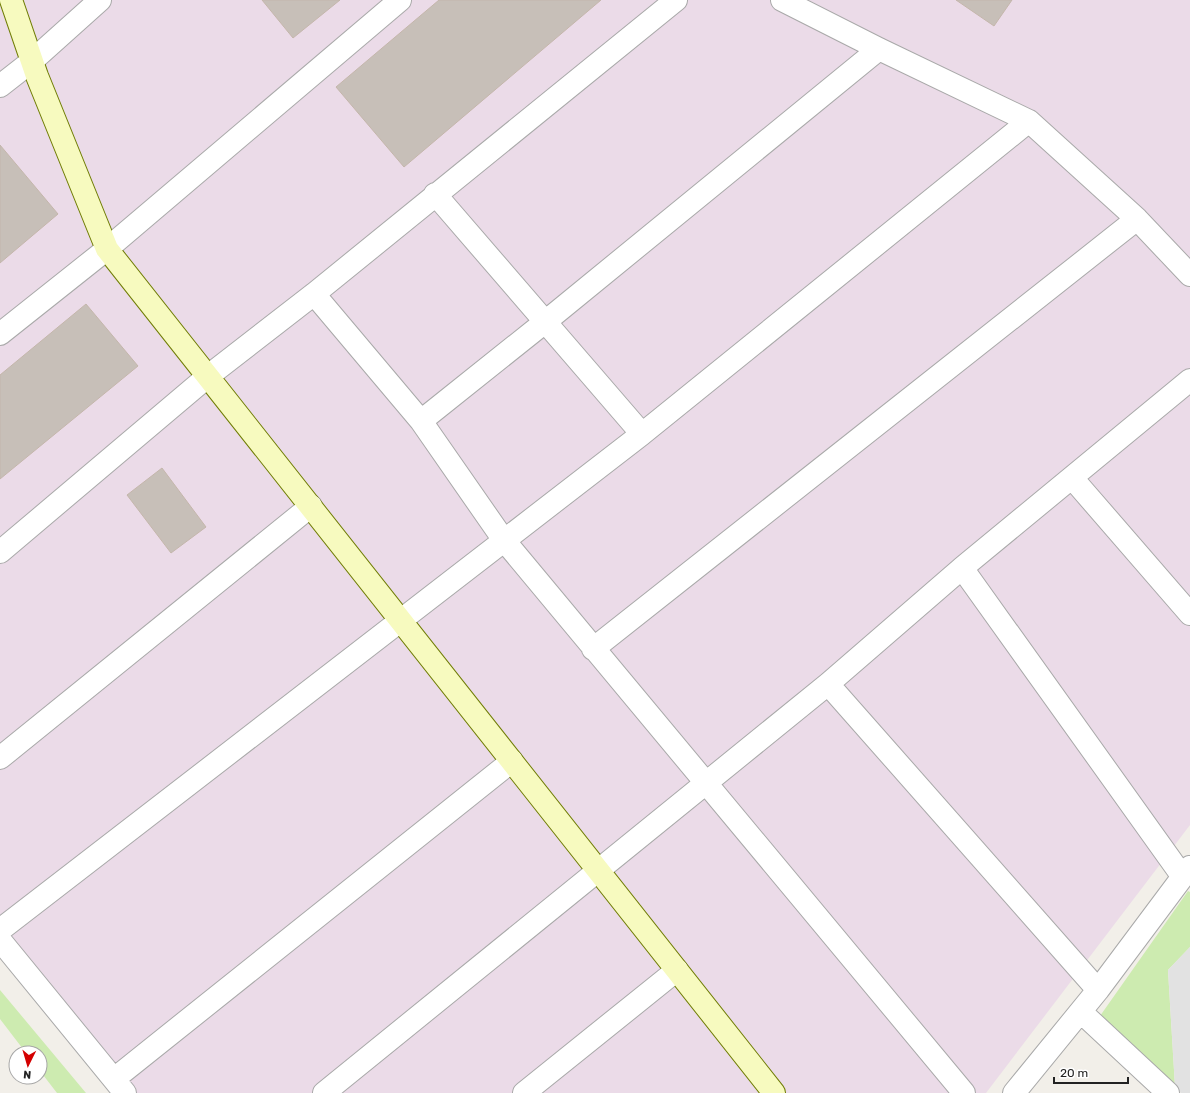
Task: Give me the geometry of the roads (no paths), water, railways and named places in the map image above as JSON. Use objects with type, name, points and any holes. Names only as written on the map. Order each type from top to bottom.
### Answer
[{"type":"street","points":[[11,0],[32,61],[107,249],[774,1093]]},
{"type":"street","points":[[0,86],[32,61],[100,0]]},
{"type":"street","points":[[0,334],[107,249],[400,0]]},
{"type":"street","points":[[0,552],[207,377],[314,294],[435,194],[676,0]]},
{"type":"street","points":[[782,0],[879,49],[1030,121],[1137,220],[1190,275]]},
{"type":"street","points":[[421,421],[546,322],[879,49]]},
{"type":"street","points":[[0,930],[642,434],[1030,121]]},
{"type":"street","points":[[435,194],[642,434]]},
{"type":"street","points":[[593,648],[1137,220]]},
{"type":"street","points":[[314,294],[421,421],[503,540],[964,1093]]},
{"type":"street","points":[[324,1093],[828,684],[962,568],[1072,479],[1190,380]]},
{"type":"street","points":[[1072,479],[1190,614]]},
{"type":"street","points":[[0,758],[311,506]]},
{"type":"street","points":[[962,568],[1187,872],[1081,1012],[1014,1093]]},
{"type":"street","points":[[828,684],[1098,990]]},
{"type":"street","points":[[0,940],[119,1086],[512,761]]},
{"type":"street","points":[[524,1093],[677,970]]},
{"type":"street","points":[[1081,1012],[1168,1093]]}]
